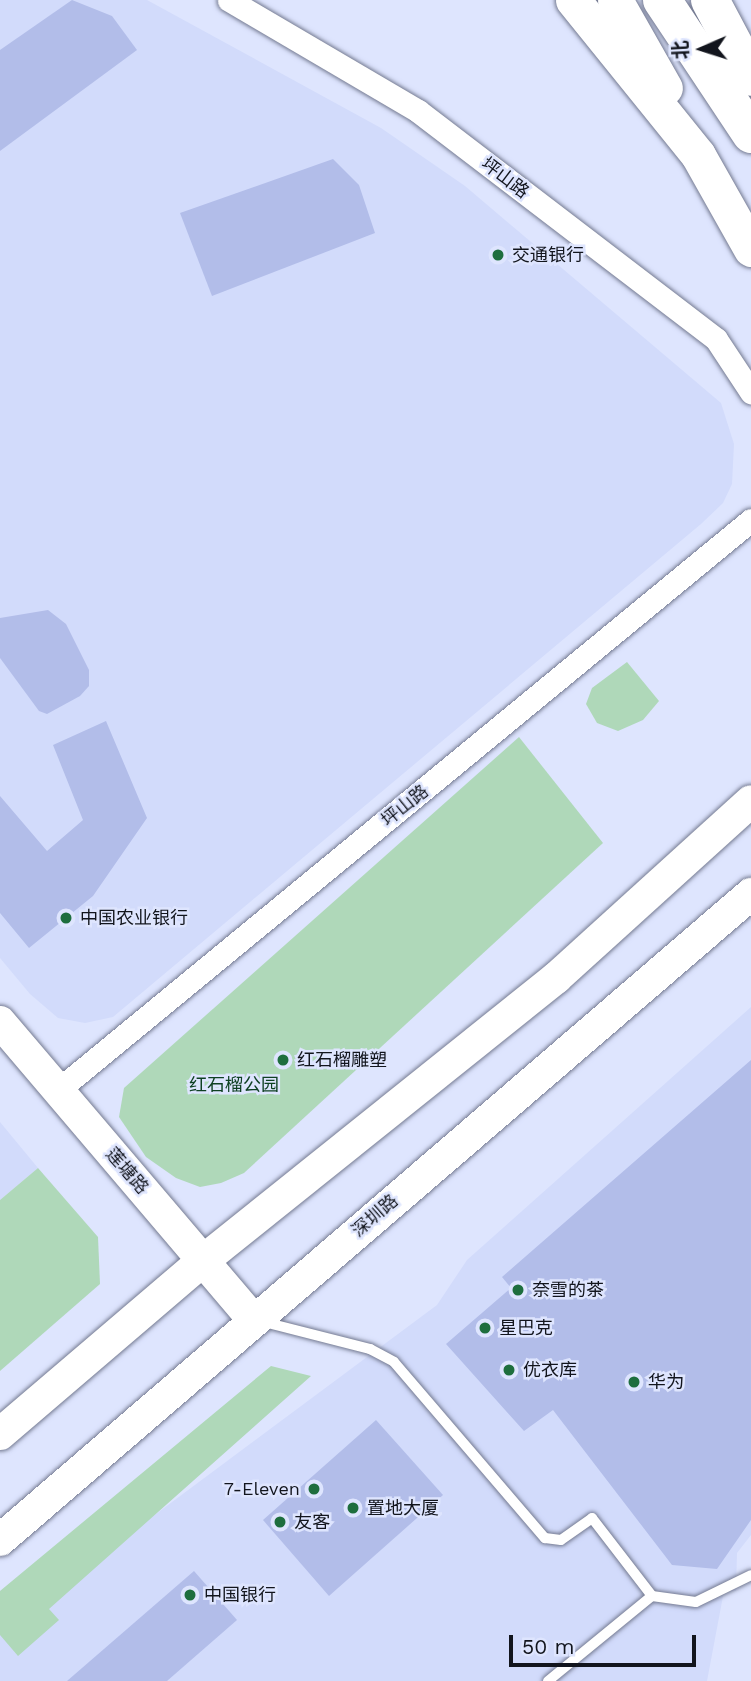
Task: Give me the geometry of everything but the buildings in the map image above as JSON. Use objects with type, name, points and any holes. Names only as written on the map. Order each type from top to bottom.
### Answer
[{"type":"highway","points":[[662,0],[751,134]]},
{"type":"highway","points":[[710,0],[751,77]]},
{"type":"main road","points":[[573,0],[698,155]]},
{"type":"main road","points":[[615,0],[655,68],[698,155],[751,249]]},
{"type":"main road","points":[[0,1434],[204,1260],[556,978],[751,801]]},
{"type":"main road","name":"深圳路","points":[[0,1540],[751,894]]},
{"type":"main road","name":"莲塘路","points":[[0,1021],[254,1320]]},
{"type":"street","name":"坪山路","points":[[229,0],[418,111],[716,339],[751,391]]},
{"type":"street","name":"坪山路","points":[[58,1090],[751,520]]},
{"type":"lane","points":[[254,1320],[370,1349],[394,1362],[545,1538],[561,1540],[592,1518],[652,1596],[696,1602],[751,1575]]},
{"type":"lane","points":[[548,1681],[652,1596]]},
{"type":"shaded area","points":[[0,0],[147,0],[381,128],[465,186],[721,403],[734,444],[732,484],[723,503],[701,524],[113,1017],[85,1023],[58,1018],[30,994],[0,958]]},
{"type":"shaded area","points":[[751,1007],[751,1535],[737,1553],[736,1591],[724,1591],[707,1681],[0,1681],[0,1630],[437,1305],[467,1260]]},
{"type":"shaded area","points":[[0,1122],[38,1168],[0,1200]]},
{"type":"green space","points":[[627,662],[659,701],[643,720],[618,731],[597,723],[586,704],[592,688]]},
{"type":"green space","name":"红石榴公园","points":[[519,737],[603,843],[244,1173],[221,1183],[200,1187],[176,1178],[146,1157],[119,1117],[124,1088]]},
{"type":"green space","points":[[38,1168],[98,1237],[100,1284],[0,1371],[0,1200]]},
{"type":"green space","points":[[271,1366],[311,1376],[49,1609],[59,1620],[18,1656],[0,1635],[0,1591]]},
{"type":"place","name":"交通银行","points":[[498,255]]},
{"type":"place","name":"中国农业银行","points":[[66,918]]},
{"type":"place","name":"红石榴雕塑","points":[[283,1060]]},
{"type":"place","name":"奈雪的茶","points":[[518,1290]]},
{"type":"place","name":"星巴克","points":[[485,1328]]},
{"type":"place","name":"优衣库","points":[[509,1370]]},
{"type":"place","name":"华为","points":[[634,1382]]},
{"type":"place","name":"7-Eleven","points":[[314,1489]]},
{"type":"place","name":"置地大厦","points":[[353,1508]]},
{"type":"place","name":"友客","points":[[280,1522]]},
{"type":"place","name":"中国银行","points":[[190,1595]]}]
